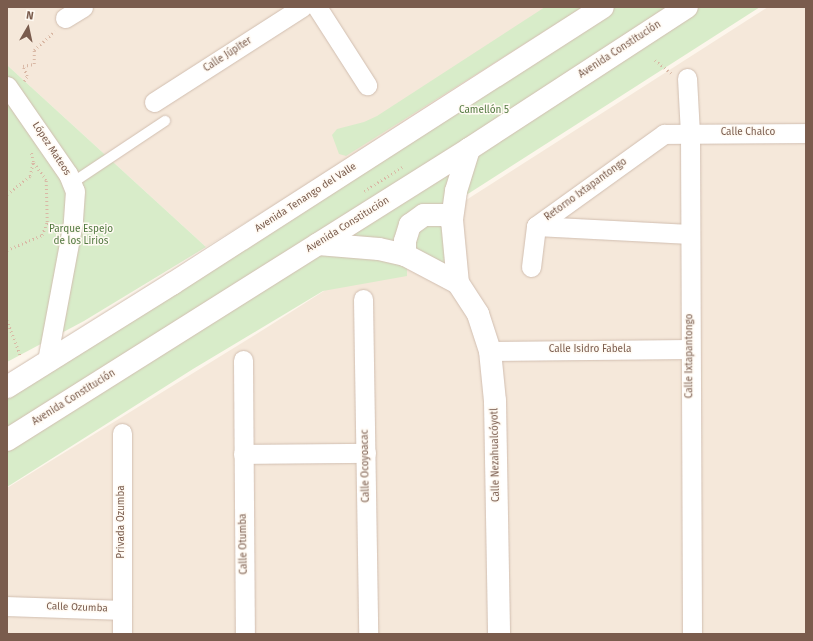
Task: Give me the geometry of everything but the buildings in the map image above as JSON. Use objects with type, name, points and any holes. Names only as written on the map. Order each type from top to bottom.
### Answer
[{"type":"main road","name":"Avenida Tenango del Valle","points":[[7,387],[172,284],[602,7]]},
{"type":"main road","name":"Avenida Constitución","points":[[7,440],[469,149],[687,7]]},
{"type":"main road","name":"Calle Nezahualcóyotl","points":[[469,149],[456,191],[452,220],[458,283],[478,314],[490,351],[495,401],[499,634]]},
{"type":"main road","points":[[405,255],[405,242],[410,225],[424,215],[444,215],[452,220]]},
{"type":"main road","name":"Calle Nezahualcóyotl","points":[[318,244],[379,249],[405,255],[458,283]]},
{"type":"street","points":[[65,18],[83,7]]},
{"type":"street","name":"Calle Júpiter","points":[[154,102],[302,7]]},
{"type":"street","points":[[317,7],[367,85]]},
{"type":"street","name":"Calle Ixtapantongo","points":[[687,78],[690,133],[692,634]]},
{"type":"street","name":"López Mateos","points":[[11,91],[72,183],[75,192],[73,222],[40,366]]},
{"type":"street","name":"Calle Chalco","points":[[690,133],[806,133]]},
{"type":"street","name":"Retorno Ixtapantongo","points":[[536,226],[664,134],[690,133]]},
{"type":"street","points":[[531,267],[536,226]]},
{"type":"street","name":"Retorno Ixtapantongo","points":[[536,226],[690,234]]},
{"type":"street","name":"Calle Ocoyoacac","points":[[364,299],[368,634]]},
{"type":"street","name":"Calle Isidro Fabela","points":[[490,351],[690,349]]},
{"type":"street","name":"Calle Otumba","points":[[243,360],[245,634]]},
{"type":"street","name":"Privada Ozumba","points":[[122,433],[122,610]]},
{"type":"street","points":[[244,454],[366,453]]},
{"type":"street","name":"Calle Ozumba","points":[[7,606],[122,610],[122,634]]},
{"type":"lane","points":[[72,183],[165,121]]},
{"type":"path","points":[[11,91],[27,79],[23,66],[34,64],[34,50],[61,26],[65,18]]},
{"type":"path","points":[[7,250],[42,235],[47,222],[46,180],[33,162],[30,148]]},
{"type":"path","points":[[7,194],[30,176],[33,162]]},
{"type":"path","points":[[358,165],[382,204]]},
{"type":"path","points":[[7,320],[20,355],[40,366]]},
{"type":"shaded area","points":[[7,7],[596,7],[206,247],[7,65]]},
{"type":"shaded area","points":[[768,7],[806,7],[806,634],[7,634],[7,488],[266,328]]},
{"type":"green space","points":[[545,7],[583,7],[346,156],[339,154],[332,135],[337,129],[364,122],[377,116]]},
{"type":"green space","name":"Camellón 5","points":[[605,7],[684,7],[7,439],[7,389]]},
{"type":"green space","points":[[695,7],[760,7],[460,199],[475,150]]},
{"type":"green space","name":"Parque Espejo de los Lirios","points":[[7,65],[206,247],[84,321],[7,362]]},
{"type":"green space","points":[[462,158],[450,204],[401,246],[333,240]]},
{"type":"green space","points":[[443,218],[453,266],[414,257],[411,231]]},
{"type":"green space","points":[[319,248],[375,253],[407,267],[407,276],[323,291],[193,369],[7,487],[7,446]]}]
